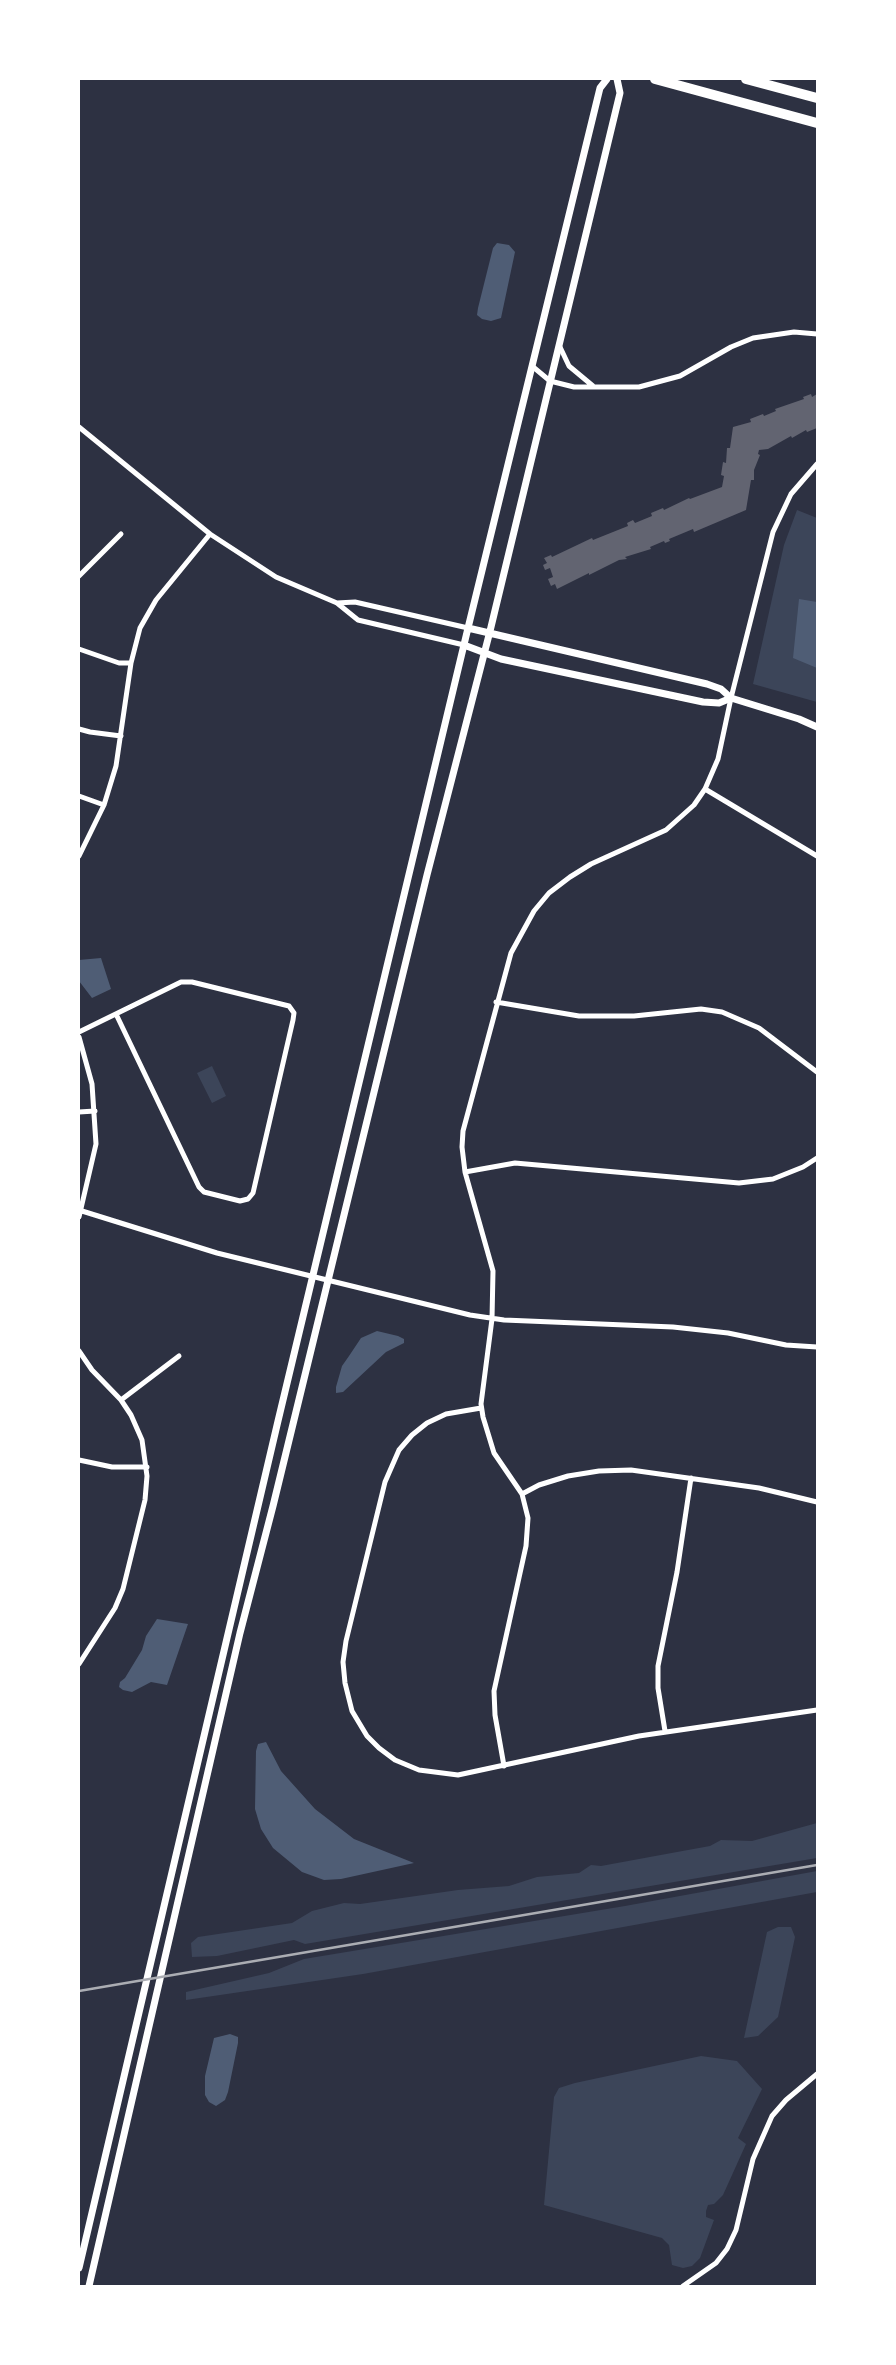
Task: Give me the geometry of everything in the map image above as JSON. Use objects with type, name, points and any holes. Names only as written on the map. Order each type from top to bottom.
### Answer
[{"type":"highway","points":[[655,79],[817,123]]},
{"type":"highway","points":[[746,79],[817,98]]},
{"type":"street","points":[[79,2268],[468,628],[600,88],[607,79]]},
{"type":"street","points":[[89,2286],[240,1633],[490,631],[620,93],[617,79]]},
{"type":"street","points":[[532,366],[550,381],[574,387],[627,388],[655,384],[680,376],[731,347],[753,338],[794,332],[817,334]]},
{"type":"street","points":[[559,343],[569,366],[593,386]]},
{"type":"street","points":[[79,427],[210,534],[276,577],[337,603],[358,620],[464,645],[484,653],[703,702],[719,703],[731,698]]},
{"type":"street","points":[[504,1766],[495,1715],[494,1691],[528,1537],[528,1518],[522,1494],[494,1454],[481,1408],[492,1319],[493,1270],[466,1172],[462,1147],[463,1131],[496,1002],[521,930],[549,893],[591,864],[666,830],[694,805],[705,789],[718,759],[773,531],[791,494],[817,464]]},
{"type":"street","points":[[79,576],[121,534]]},
{"type":"street","points":[[79,856],[104,805],[116,766],[131,663],[139,628],[156,600],[210,534]]},
{"type":"street","points":[[337,603],[355,602],[490,631],[506,638],[707,684],[721,689],[731,698],[817,727]]},
{"type":"street","points":[[79,649],[119,663],[131,663]]},
{"type":"street","points":[[79,729],[90,733],[121,736]]},
{"type":"street","points":[[705,789],[817,856]]},
{"type":"street","points":[[79,796],[104,805]]},
{"type":"street","points":[[116,1014],[199,1187],[204,1192],[240,1201],[248,1199],[253,1193],[293,1020],[289,1006],[192,982],[181,982],[116,1014],[79,1034],[90,1072],[95,1111],[95,1152],[80,1214],[312,1277],[492,1319],[673,1327],[728,1333],[786,1345],[817,1347]]},
{"type":"street","points":[[496,1002],[579,1016],[634,1016],[701,1009],[722,1012],[759,1028],[817,1072]]},
{"type":"street","points":[[79,1112],[95,1111]]},
{"type":"street","points":[[466,1172],[515,1163],[739,1183],[773,1179],[817,1158]]},
{"type":"street","points":[[79,1351],[92,1370],[121,1400],[139,1432],[147,1467],[145,1500],[123,1589],[110,1617],[79,1664]]},
{"type":"street","points":[[121,1400],[179,1356]]},
{"type":"street","points":[[481,1408],[446,1414],[412,1435],[399,1450],[382,1494],[346,1641],[344,1673],[347,1694],[357,1720],[373,1742],[395,1760],[419,1770],[457,1775],[665,1731],[817,1710]]},
{"type":"street","points":[[79,1460],[112,1466],[147,1467]]},
{"type":"street","points":[[522,1494],[554,1480],[599,1471],[631,1470],[758,1488],[817,1502]]},
{"type":"street","points":[[665,1731],[658,1688],[659,1656],[691,1478]]},
{"type":"street","points":[[683,2286],[716,2263],[727,2249],[736,2230],[753,2159],[772,2116],[786,2100],[817,2074]]},
{"type":"shaded area","points":[[497,243],[509,245],[515,252],[501,318],[491,321],[477,315],[493,248]]},
{"type":"shaded area","points":[[797,510],[817,518],[817,702],[753,684],[784,545]]},
{"type":"shaded area","points":[[799,599],[817,602],[817,668],[793,658]]},
{"type":"shaded area","points":[[101,958],[111,989],[92,998],[79,981],[79,960]]},
{"type":"shaded area","points":[[212,1066],[226,1096],[212,1103],[197,1073]]},
{"type":"shaded area","points":[[377,1331],[398,1336],[404,1339],[404,1343],[386,1352],[343,1392],[336,1393],[342,1366],[361,1338]]},
{"type":"shaded area","points":[[157,1619],[188,1624],[167,1685],[151,1682],[132,1692],[123,1690],[119,1687],[120,1682],[142,1650],[146,1636]]},
{"type":"shaded area","points":[[266,1742],[281,1771],[315,1809],[354,1839],[414,1863],[341,1879],[324,1880],[302,1872],[273,1848],[261,1829],[255,1809],[256,1751],[258,1744]]},
{"type":"shaded area","points":[[817,1823],[817,1858],[305,1944],[294,1940],[217,1956],[192,1957],[191,1943],[198,1937],[292,1923],[312,1911],[344,1903],[360,1904],[458,1890],[509,1886],[537,1877],[579,1873],[591,1865],[601,1866],[710,1846],[721,1840],[752,1841]]},
{"type":"shaded area","points":[[817,1871],[817,1892],[363,1974],[186,2000],[186,1992],[269,1973],[304,1959]]},
{"type":"shaded area","points":[[778,1927],[791,1927],[795,1937],[778,2017],[758,2036],[744,2038],[767,1932]]},
{"type":"shaded area","points":[[230,2034],[238,2037],[238,2043],[228,2092],[225,2100],[216,2106],[209,2102],[205,2095],[205,2076],[214,2038]]},
{"type":"shaded area","points":[[701,2056],[737,2061],[762,2089],[738,2138],[746,2144],[723,2195],[714,2204],[708,2205],[706,2217],[714,2220],[700,2258],[692,2266],[683,2268],[672,2265],[669,2245],[662,2238],[544,2205],[554,2097],[559,2088]]},
{"type":"building","points":[[811,394],[812,397],[817,394],[817,428],[807,432],[806,430],[792,438],[791,436],[768,449],[759,450],[746,510],[625,557],[627,559],[619,560],[557,589],[555,584],[551,586],[548,579],[553,577],[550,568],[545,570],[543,565],[547,563],[544,558],[628,526],[627,523],[633,520],[635,523],[652,516],[651,513],[663,508],[664,510],[722,487],[723,462],[726,463],[733,427],[751,422],[750,419],[763,414],[764,416]]},
{"type":"railway","points":[[79,1991],[817,1865]]}]
